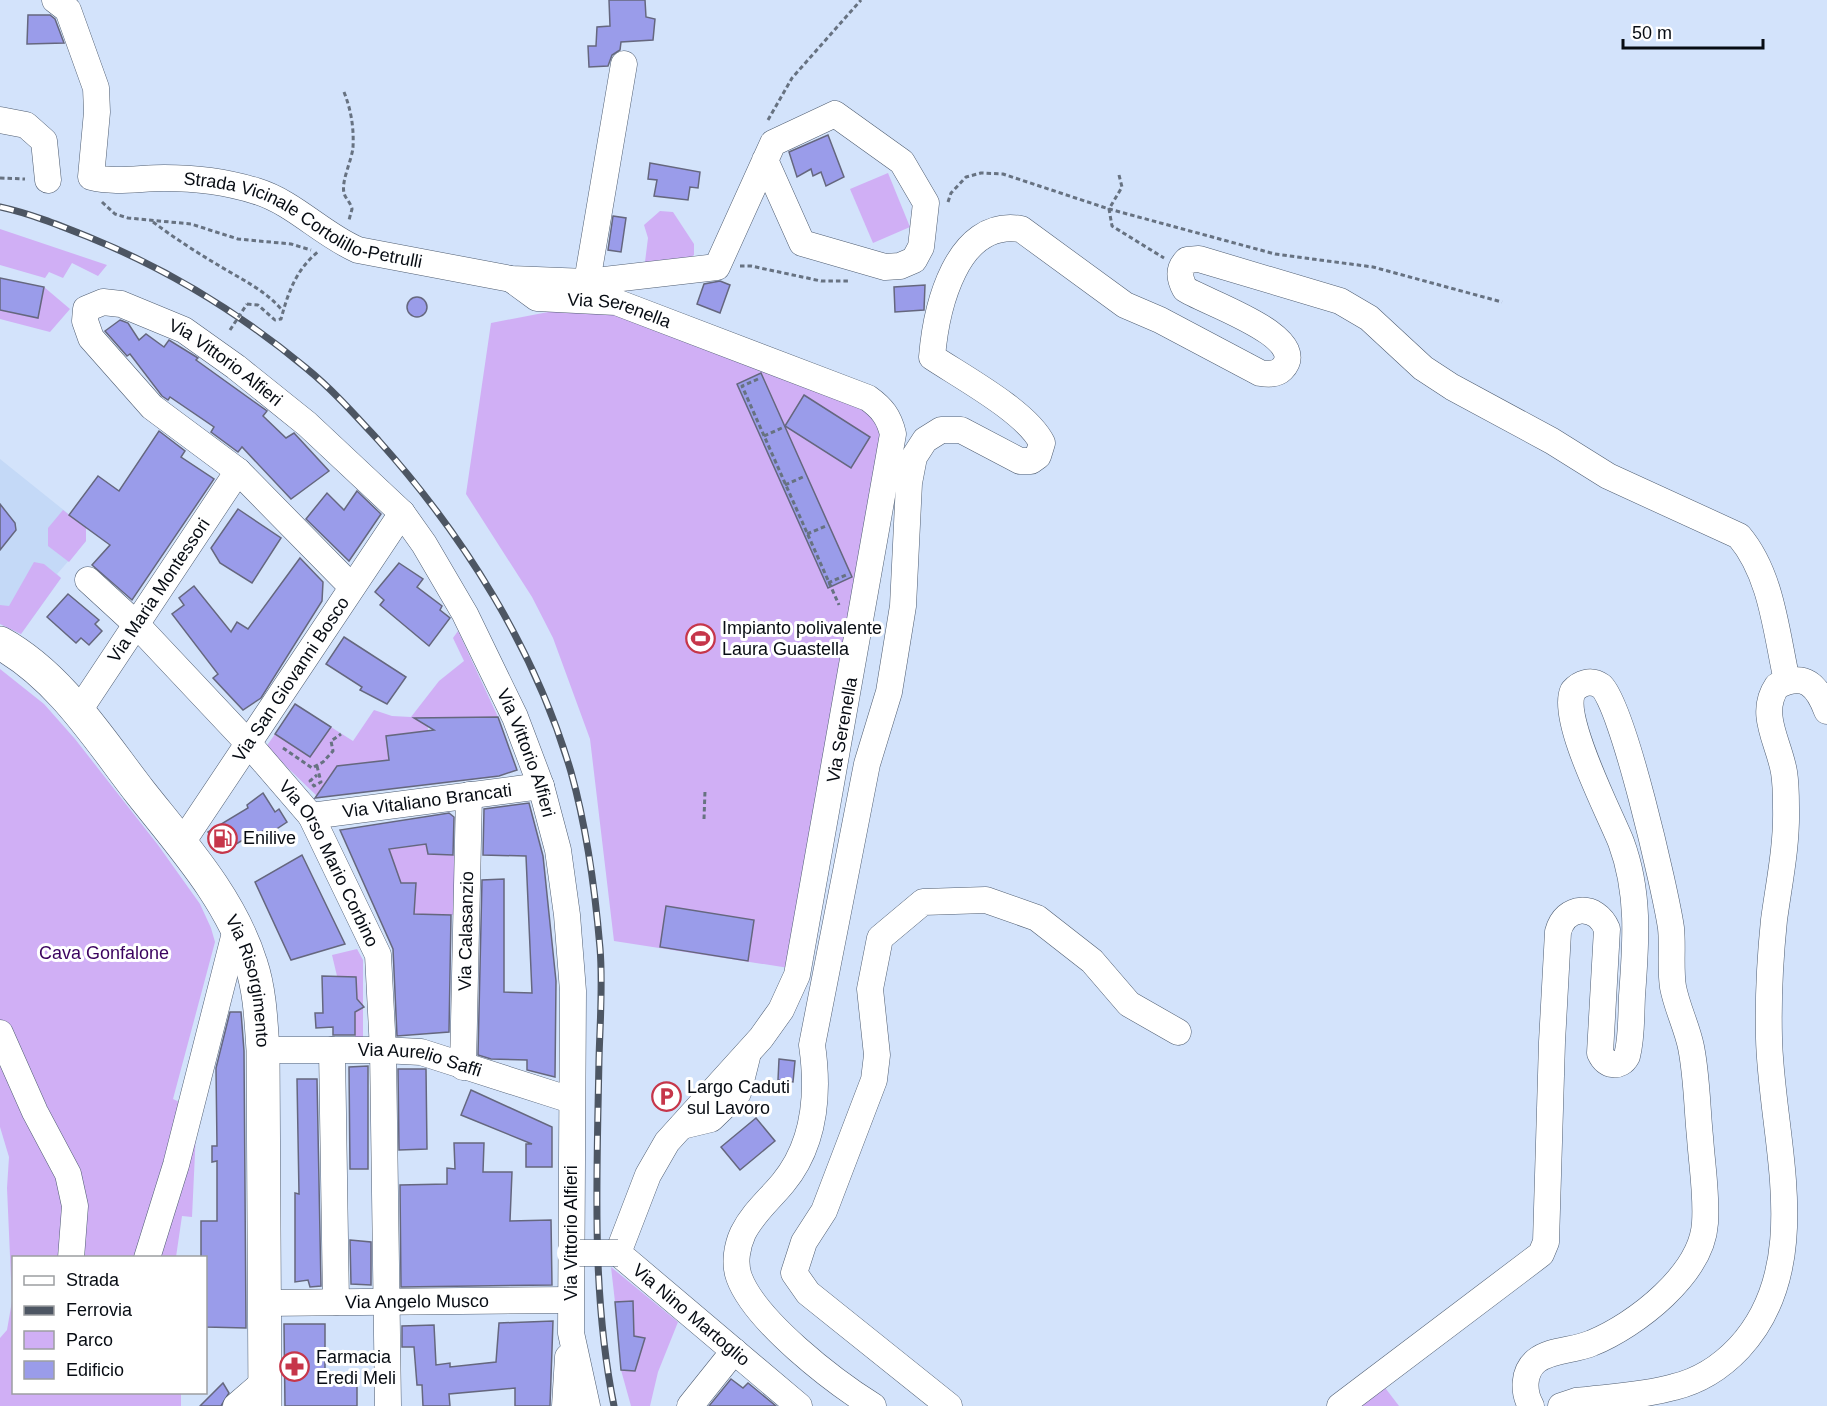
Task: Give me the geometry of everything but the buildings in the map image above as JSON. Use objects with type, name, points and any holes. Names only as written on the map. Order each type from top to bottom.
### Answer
[{"type":"main road","name":"Via Risorgimento","points":[[0,643],[31,664],[78,712],[181,844],[216,894],[236,928],[251,964],[260,1012],[263,1050],[265,1394]]},
{"type":"street","points":[[55,0],[68,10],[96,88],[97,112],[91,177]]},
{"type":"street","points":[[587,282],[624,64]]},
{"type":"street","points":[[717,267],[773,142],[829,116],[840,116],[902,162],[926,203],[921,247],[914,260],[900,266],[885,267],[802,243],[765,160]]},
{"type":"street","points":[[0,120],[26,125],[44,141],[48,180]]},
{"type":"street","name":"Strada Vicinale Cortolillo-Petrulli","points":[[91,177],[105,181],[166,178],[199,180],[254,190],[292,206],[328,246],[512,279],[587,282],[717,267]]},
{"type":"street","points":[[873,1406],[848,1391],[766,1319],[746,1292],[738,1275],[736,1255],[742,1235],[754,1214],[784,1182],[802,1152],[814,1115],[817,1078],[812,1045],[867,764],[889,692],[903,606],[909,483],[914,457],[925,440],[941,430],[961,430],[1020,461],[1031,461],[1038,456],[1042,443],[1036,430],[1014,412],[932,357],[941,299],[973,242],[991,230],[1007,227],[1020,229],[1125,305],[1160,320],[1260,374],[1277,373],[1283,369],[1287,362],[1286,348],[1276,335],[1192,294],[1181,282],[1180,269],[1187,260],[1199,259],[1340,301],[1369,318],[1423,368],[1452,387],[1552,441],[1608,476],[1739,536],[1750,550],[1762,573],[1787,681]]},
{"type":"street","name":"Via Serenella","points":[[512,279],[537,298],[616,302],[868,398],[889,418],[893,434],[892,453],[797,975],[781,1010],[748,1052],[667,1142],[648,1174],[618,1252]]},
{"type":"street","name":"Via Vittorio Alfieri","points":[[238,471],[152,407],[91,338],[85,321],[86,309],[103,302],[121,304],[184,330],[230,362],[307,424],[402,513],[424,544],[465,614],[515,717],[541,786],[558,850],[567,915],[573,991],[571,1333],[587,1406]]},
{"type":"street","points":[[238,471],[352,587]]},
{"type":"street","name":"Via Maria Montessori","points":[[78,712],[238,471]]},
{"type":"street","name":"Via San Giovanni Bosco","points":[[181,844],[402,513]]},
{"type":"street","name":"Via Orso Mario Corbino","points":[[88,580],[137,625],[248,743],[311,816],[378,955],[383,1050],[388,1406]]},
{"type":"street","points":[[1561,1406],[1576,1401],[1675,1387],[1714,1369],[1747,1340],[1762,1317],[1772,1292],[1784,1240],[1784,1210],[1771,1078],[1769,1001],[1771,948],[1786,814],[1784,771],[1768,718],[1768,705],[1777,686],[1787,681],[1807,682],[1816,690],[1827,711]]},
{"type":"street","points":[[1340,1406],[1541,1254],[1546,1242],[1558,932],[1564,918],[1577,910],[1592,911],[1599,915],[1607,929],[1600,1053],[1605,1061],[1613,1065],[1622,1063],[1627,1056],[1637,926],[1635,897],[1621,842],[1589,769],[1571,710],[1573,691],[1589,682],[1596,683],[1606,691],[1630,755],[1646,811],[1670,926],[1673,987],[1693,1060],[1705,1223],[1697,1255],[1676,1283],[1646,1310],[1591,1344],[1544,1356],[1531,1366],[1525,1387],[1525,1397],[1531,1406]]},
{"type":"street","name":"Via Vitaliano Brancati","points":[[311,816],[541,786]]},
{"type":"street","name":"Via Calasanzio","points":[[463,1066],[469,795]]},
{"type":"street","points":[[949,1406],[807,1293],[794,1274],[804,1242],[824,1211],[874,1080],[877,1055],[870,989],[880,938],[923,902],[986,900],[1037,918],[1092,961],[1129,1004],[1178,1032]]},
{"type":"street","points":[[147,1256],[176,1165],[236,928]]},
{"type":"street","points":[[0,1033],[31,1104],[68,1174],[75,1206],[71,1256]]},
{"type":"street","name":"Via Aurelio Saffi","points":[[263,1050],[421,1052],[571,1100]]},
{"type":"street","points":[[332,1050],[336,1302]]},
{"type":"street","name":"Via Nino Martoglio","points":[[570,1253],[618,1252],[799,1406]]},
{"type":"street","name":"Via Angelo Musco","points":[[264,1303],[570,1300]]},
{"type":"street","points":[[566,1406],[571,1333]]},
{"type":"street","points":[[690,1406],[734,1352]]},
{"type":"street","points":[[236,1406],[265,1394]]},
{"type":"path","points":[[230,330],[247,304],[258,305],[275,320],[281,319],[282,310],[301,267],[328,246],[352,209],[344,194],[344,180],[349,173],[353,147],[353,116],[344,92]]},
{"type":"path","points":[[945,212],[951,193],[966,177],[981,173],[1003,174],[1109,209],[1275,254],[1373,267],[1502,302]]},
{"type":"path","points":[[1119,175],[1122,188],[1109,209],[1112,226],[1180,269]]},
{"type":"path","points":[[91,177],[94,192],[115,214],[151,221],[192,224],[238,238],[328,246]]},
{"type":"path","points":[[151,221],[221,266],[248,280],[260,293],[272,299],[282,310]]},
{"type":"path","points":[[717,267],[752,266],[820,280],[852,280]]},
{"type":"path","points":[[760,378],[742,386],[828,584],[841,608]]},
{"type":"path","points":[[764,435],[784,427]]},
{"type":"path","points":[[785,485],[805,476]]},
{"type":"path","points":[[807,534],[826,526]]},
{"type":"path","points":[[828,584],[848,575]]},
{"type":"path","points":[[280,746],[312,768],[333,751],[331,741],[341,734]]},
{"type":"path","points":[[317,766],[317,775]]},
{"type":"path","points":[[704,819],[705,791]]},
{"type":"shaded area","points":[[0,459],[86,528],[86,541],[57,574],[61,578],[21,634],[0,624]]},
{"type":"green space","points":[[888,173],[910,227],[873,243],[850,189]]},
{"type":"green space","points":[[660,211],[673,212],[694,244],[694,255],[684,262],[649,267],[645,262],[648,238],[644,225]]},
{"type":"green space","points":[[0,229],[107,265],[98,276],[72,263],[63,278],[49,272],[45,278],[0,265]]},
{"type":"green space","points":[[44,287],[70,309],[50,332],[0,319],[0,310],[38,318]]},
{"type":"green space","name":"Impianto polivalente Laura Guastella","points":[[569,308],[614,309],[862,409],[870,413],[882,433],[853,622],[845,627],[850,637],[789,968],[614,941],[590,739],[553,638],[532,597],[466,494],[491,323]]},
{"type":"green space","points":[[63,510],[86,528],[86,541],[69,562],[48,546],[48,528]]},
{"type":"green space","points":[[34,562],[44,564],[61,578],[21,634],[0,624],[0,605],[9,606]]},
{"type":"green space","points":[[458,631],[498,717],[427,718],[430,752],[415,755],[414,732],[387,736],[389,760],[337,766],[317,796],[266,747],[275,734],[310,757],[331,727],[353,741],[374,710],[392,716],[411,717],[439,681],[464,661],[453,638]]},
{"type":"green space","name":"Cava Gonfalone","points":[[0,669],[44,704],[75,739],[158,845],[200,904],[211,928],[215,942],[173,1099],[197,1110],[192,1217],[182,1216],[176,1256],[12,1256],[12,1301],[7,1188],[9,1157],[0,1127]]},
{"type":"green space","points":[[426,844],[428,854],[455,855],[453,915],[426,914],[425,949],[414,914],[416,883],[401,883],[386,849]]},
{"type":"green space","points":[[357,949],[363,960],[363,1038],[355,1037],[355,1012],[361,1004],[357,999],[356,977],[337,976],[332,955]]},
{"type":"green space","points":[[611,1267],[678,1322],[658,1372],[650,1406],[631,1406],[621,1370],[635,1371],[644,1339],[634,1336],[633,1302],[615,1302]]},
{"type":"green space","name":"Cava Gonfalone","points":[[12,1301],[12,1394],[181,1394],[181,1406],[0,1406],[0,1338],[7,1330]]},
{"type":"green space","points":[[1383,1385],[1399,1406],[1355,1406]]},
{"type":"railway","points":[[0,207],[24,213],[91,238],[148,264],[203,295],[256,329],[306,368],[353,413],[410,477],[468,555],[517,638],[556,726],[571,772],[582,815],[593,881],[601,975],[597,1233],[602,1320],[614,1406]]},
{"type":"place","name":"Impianto polivalente Laura Guastella","points":[[701,638]]},
{"type":"place","name":"Enilive","points":[[222,838]]},
{"type":"place","name":"Largo Caduti sul Lavoro","points":[[666,1097]]},
{"type":"place","name":"Farmacia Eredi Meli","points":[[295,1367]]}]
